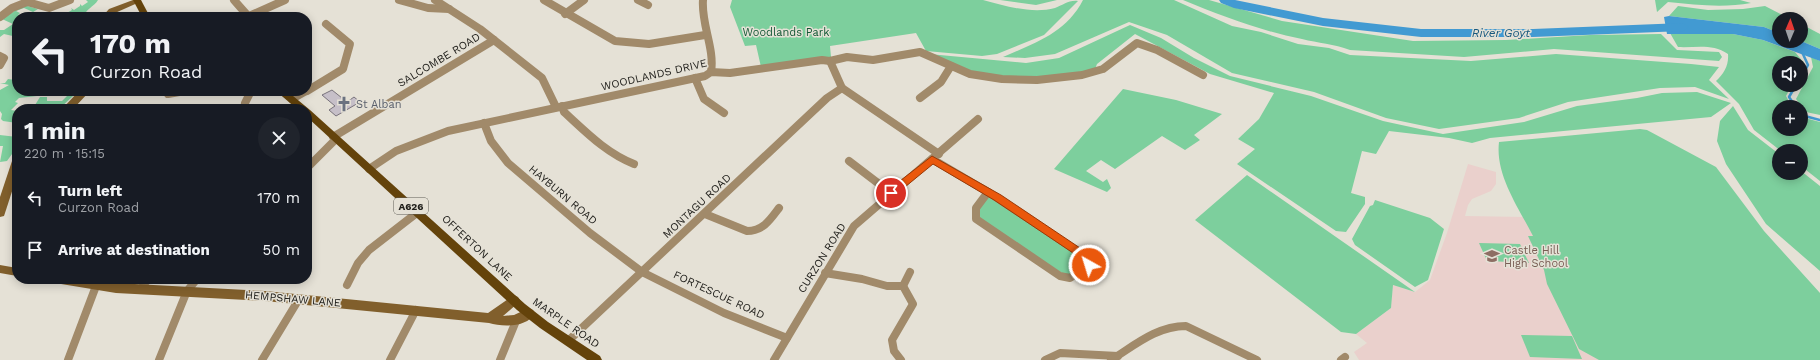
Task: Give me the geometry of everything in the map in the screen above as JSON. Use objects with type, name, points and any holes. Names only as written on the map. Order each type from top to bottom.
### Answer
[{"type":"main road","points":[[138,0],[144,12]]},
{"type":"main road","points":[[288,96],[298,104]]},
{"type":"main road","name":"OFFERTON LANE","points":[[312,117],[521,307]]},
{"type":"main road","name":"MARPLE ROAD","points":[[521,307],[596,360]]},
{"type":"street","points":[[0,17],[8,10],[27,2],[49,8],[70,0]]},
{"type":"street","points":[[111,12],[122,0]]},
{"type":"street","points":[[113,12],[138,0]]},
{"type":"street","points":[[234,0],[244,12]]},
{"type":"street","points":[[259,12],[285,0]]},
{"type":"street","points":[[399,0],[428,8],[450,10]]},
{"type":"street","points":[[435,0],[494,40],[542,78],[559,107],[564,112],[611,152],[622,160],[634,164]]},
{"type":"street","points":[[544,0],[565,14],[614,41],[625,44],[652,43],[705,35]]},
{"type":"street","points":[[565,14],[584,0]]},
{"type":"street","points":[[638,0],[648,5]]},
{"type":"street","points":[[704,0],[703,16],[705,35],[712,64],[711,72]]},
{"type":"street","points":[[312,88],[343,69],[347,60],[350,44],[326,24]]},
{"type":"street","name":"SALCOMBE ROAD","points":[[312,163],[335,138],[494,40]]},
{"type":"street","name":"WOODLANDS DRIVE","points":[[369,169],[383,157],[416,141],[484,123],[705,76],[711,72],[730,73],[822,60],[830,61],[847,57],[873,60],[920,52],[970,74],[1002,79],[1036,80],[1082,74],[1102,69],[1137,43],[1157,50],[1203,75]]},
{"type":"street","points":[[0,56],[4,58],[0,65]]},
{"type":"street","points":[[830,61],[834,67],[837,80],[842,88],[936,156],[1086,257],[1089,265],[1088,268],[1070,278],[1060,276],[976,219],[974,210],[988,192]]},
{"type":"street","points":[[920,98],[940,82],[951,66]]},
{"type":"street","points":[[695,78],[704,99],[724,113]]},
{"type":"street","name":"MONTAGU ROAD","points":[[568,341],[827,98],[842,88]]},
{"type":"street","points":[[72,104],[80,96]]},
{"type":"street","points":[[245,103],[248,96]]},
{"type":"street","points":[[292,99],[298,96]]},
{"type":"street","name":"CURZON ROAD","points":[[774,360],[854,226],[978,119]]},
{"type":"street","name":"HAYBURN ROAD","points":[[484,123],[491,141],[508,163],[590,233],[642,272]]},
{"type":"street","points":[[849,161],[891,193]]},
{"type":"street","points":[[0,213],[12,176]]},
{"type":"street","points":[[704,214],[753,232],[767,226],[779,208]]},
{"type":"street","points":[[347,285],[358,263],[369,250],[418,212]]},
{"type":"street","points":[[0,269],[12,271]]},
{"type":"street","name":"FORTESCUE ROAD","points":[[642,272],[724,313],[786,338]]},
{"type":"street","points":[[903,286],[910,272]]},
{"type":"street","points":[[0,277],[12,273]]},
{"type":"street","points":[[825,274],[862,279],[887,286],[903,286]]},
{"type":"street","name":"HEMPSHAW LANE","points":[[85,284],[299,299],[516,321]]},
{"type":"street","points":[[141,289],[144,284]]},
{"type":"street","points":[[159,360],[187,291],[193,284]]},
{"type":"street","points":[[68,360],[96,286]]},
{"type":"street","points":[[901,360],[894,351],[892,340],[913,304],[903,286]]},
{"type":"street","points":[[262,360],[299,299]]},
{"type":"street","points":[[489,318],[500,312],[521,307]]},
{"type":"street","points":[[500,360],[521,307]]},
{"type":"street","points":[[390,360],[416,310]]},
{"type":"street","points":[[1045,360],[1060,353],[1120,357],[1162,330],[1178,325],[1186,326],[1257,360]]},
{"type":"shaded area","name":"Castle Hill High School","points":[[1468,164],[1496,172],[1496,184],[1491,191],[1472,199],[1468,205],[1465,216],[1525,217],[1599,360],[1359,360],[1354,352],[1367,343],[1356,334],[1391,308],[1393,285],[1415,292],[1430,280],[1447,233]]},
{"type":"green space","points":[[86,0],[98,0],[86,12],[68,12],[72,10],[71,8],[74,10],[80,6],[80,4],[82,6],[88,2]]},
{"type":"green space","name":"Woodlands Park","points":[[732,0],[983,0],[1028,10],[1046,10],[1069,2],[1078,1],[1044,35],[997,54],[982,56],[926,51],[916,33],[830,46],[831,57],[761,67],[756,45],[745,46],[730,7]]},
{"type":"green space","points":[[1000,0],[1057,0],[1036,5]]},
{"type":"green space","points":[[1083,0],[1174,0],[1232,26],[1261,32],[1298,44],[1329,48],[1350,55],[1471,61],[1556,54],[1719,67],[1709,80],[1729,99],[1695,87],[1660,88],[1568,102],[1519,118],[1439,129],[1386,118],[1314,92],[1232,73],[1167,35],[1129,22],[1055,54],[1025,58],[1003,57],[1038,42],[1059,29],[1068,21]]},
{"type":"green space","points":[[1183,0],[1209,0],[1282,21],[1413,41],[1506,40],[1590,35],[1661,34],[1677,50],[1719,52],[1722,57],[1719,61],[1554,49],[1464,57],[1350,50],[1287,36],[1227,17]]},
{"type":"green space","points":[[1655,0],[1740,0],[1751,3],[1720,6],[1668,2],[1657,12]]},
{"type":"green space","points":[[24,5],[38,9],[33,12],[24,8],[16,11],[18,12],[13,12]]},
{"type":"green space","points":[[1678,6],[1708,10],[1743,9],[1765,6],[1777,12],[1772,12],[1772,30],[1764,27],[1669,16]]},
{"type":"green space","points":[[12,13],[12,24],[2,19]]},
{"type":"green space","points":[[12,25],[12,36],[4,34],[0,37],[0,30],[4,30]]},
{"type":"green space","points":[[1130,25],[1161,38],[1194,58],[1230,76],[1311,96],[1383,121],[1443,134],[1524,122],[1577,106],[1662,93],[1697,92],[1731,103],[1711,117],[1490,138],[1472,143],[1449,138],[1389,131],[1376,154],[1362,151],[1351,193],[1365,197],[1365,204],[1346,232],[1336,231],[1237,164],[1255,149],[1238,139],[1259,119],[1274,93],[1210,74],[1135,34],[1097,64],[1095,69],[1033,78],[986,75],[960,68],[929,54],[1026,63],[1059,58]]},
{"type":"green space","points":[[1808,28],[1820,34],[1820,49],[1808,44]]},
{"type":"green space","points":[[1670,33],[1733,34],[1763,40],[1772,43],[1772,48],[1784,48],[1795,52],[1798,56],[1772,56],[1772,92],[1788,92],[1786,96],[1788,100],[1772,100],[1772,136],[1808,136],[1808,119],[1820,122],[1820,181],[1808,172],[1808,144],[1772,144],[1754,130],[1739,104],[1716,81],[1725,69],[1728,62],[1728,54],[1716,48],[1710,47],[1678,47]]},
{"type":"green space","points":[[1811,57],[1820,61],[1820,115],[1808,112],[1808,100],[1796,99],[1800,92],[1808,92],[1808,76],[1813,67]]},
{"type":"green space","points":[[8,79],[12,80],[12,96],[37,96],[19,98],[15,102],[18,103],[17,104],[12,104],[12,122],[3,121],[1,119],[2,114],[0,111],[0,90],[9,85],[0,83],[5,83]]},
{"type":"green space","points":[[1123,89],[1176,100],[1222,114],[1194,135],[1200,140],[1185,150],[1162,136],[1115,169],[1101,160],[1086,171],[1103,182],[1107,179],[1111,188],[1107,192],[1054,169]]},
{"type":"green space","points":[[67,96],[73,96],[64,104],[36,104],[40,97],[47,97],[47,101],[62,101]]},
{"type":"green space","points":[[1733,106],[1748,130],[1772,149],[1772,180],[1808,180],[1808,177],[1820,186],[1820,271],[1766,224],[1726,164],[1717,141],[1720,121]]},
{"type":"green space","points":[[1640,129],[1647,130],[1716,167],[1764,231],[1820,293],[1820,360],[1599,360],[1579,349],[1547,284],[1544,270],[1528,236],[1533,236],[1504,179],[1499,154],[1499,142]]},
{"type":"green space","points":[[0,135],[12,136],[12,154],[7,161],[0,162],[3,146],[0,146]]},
{"type":"green space","points":[[1247,175],[1415,292],[1393,285],[1391,308],[1356,334],[1341,332],[1195,220]]},
{"type":"green space","points":[[988,192],[1088,260],[1070,278],[976,219],[974,210]]},
{"type":"green space","points":[[1375,200],[1430,218],[1444,229],[1428,280],[1415,287],[1355,245],[1352,239],[1370,206],[1373,205]]},
{"type":"green space","points":[[1479,243],[1520,244],[1529,263],[1487,261]]},
{"type":"green space","points":[[1521,335],[1572,336],[1582,359],[1530,357]]},
{"type":"water","points":[[1669,16],[1764,27],[1772,30],[1772,43],[1733,34],[1667,34],[1664,17]]},
{"type":"water","points":[[1808,44],[1820,49],[1820,61],[1785,48],[1808,48]]},
{"type":"building","name":"St Alban","points":[[332,90],[347,102],[354,97],[360,102],[336,116],[329,110],[335,106],[322,95]]},
{"type":"waterway","name":"River Goyt","points":[[1225,0],[1234,4],[1323,22],[1421,33],[1533,33],[1683,27]]},
{"type":"waterway","points":[[1802,52],[1804,56]]},
{"type":"waterway","points":[[1791,100],[1789,97],[1792,92]]},
{"type":"waterway","points":[[1808,117],[1820,120]]},
{"type":"place","name":"St Alban","points":[[344,104]]},
{"type":"place","name":"Castle Hill High School","points":[[1492,256]]},
{"type":"route","points":[[891,193],[932,159],[997,198],[1086,257],[1089,265]]}]
